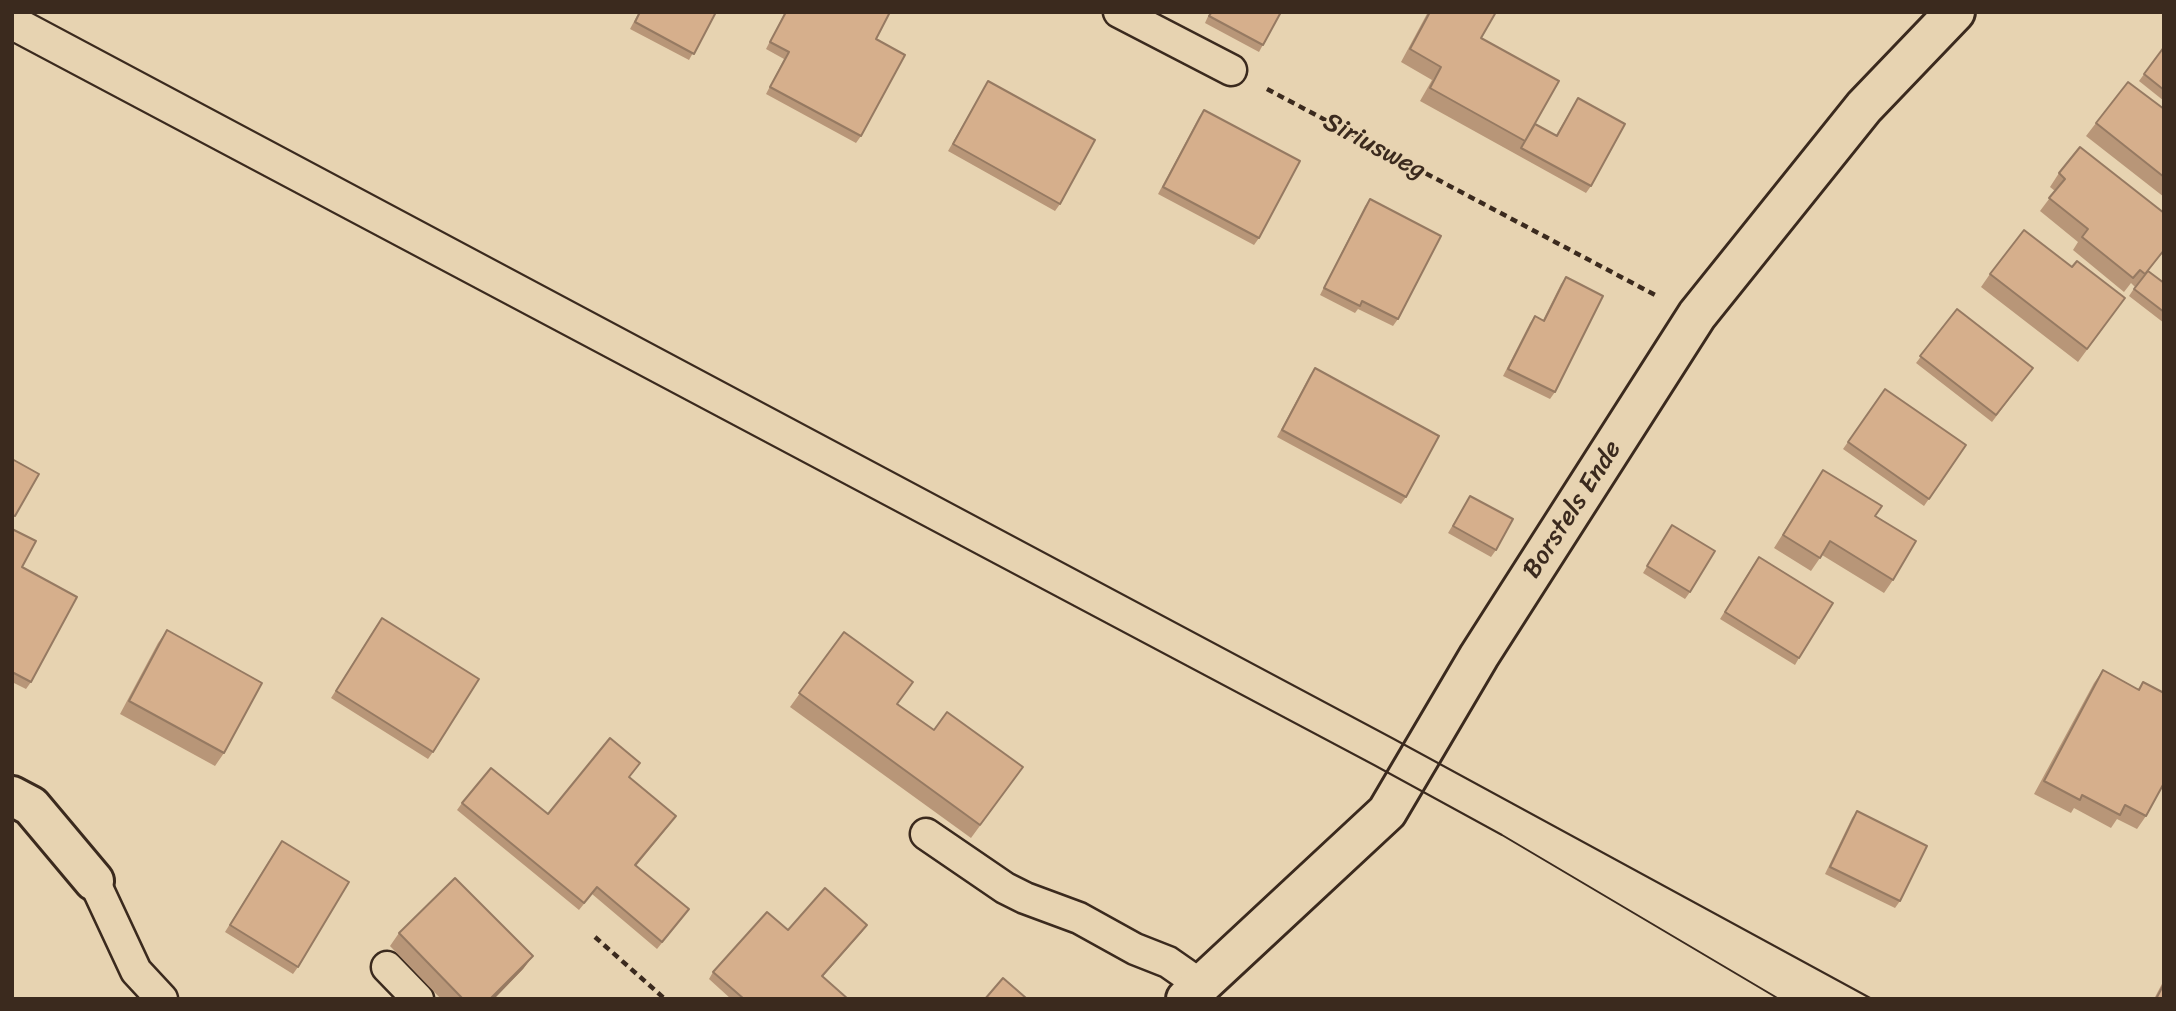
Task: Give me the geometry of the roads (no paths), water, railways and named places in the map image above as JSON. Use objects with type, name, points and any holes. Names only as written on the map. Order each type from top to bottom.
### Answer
[{"type":"street","name":"Borstels Ende","points":[[1193,992],[1387,812],[1479,656],[1697,315],[1864,107],[1955,12]]},
{"type":"street","points":[[12,796],[31,806],[94,881]]},
{"type":"lane","points":[[1119,12],[1231,70]]},
{"type":"lane","points":[[926,834],[1005,888],[1079,918],[1135,949],[1168,962],[1193,992]]},
{"type":"lane","points":[[94,881],[136,971],[162,999]]},
{"type":"lane","points":[[387,967],[418,999]]},
{"type":"tram line","points":[[30,12],[1392,738],[1872,999]]},
{"type":"tram line","points":[[12,42],[1374,765],[1502,835],[1779,999]]}]
